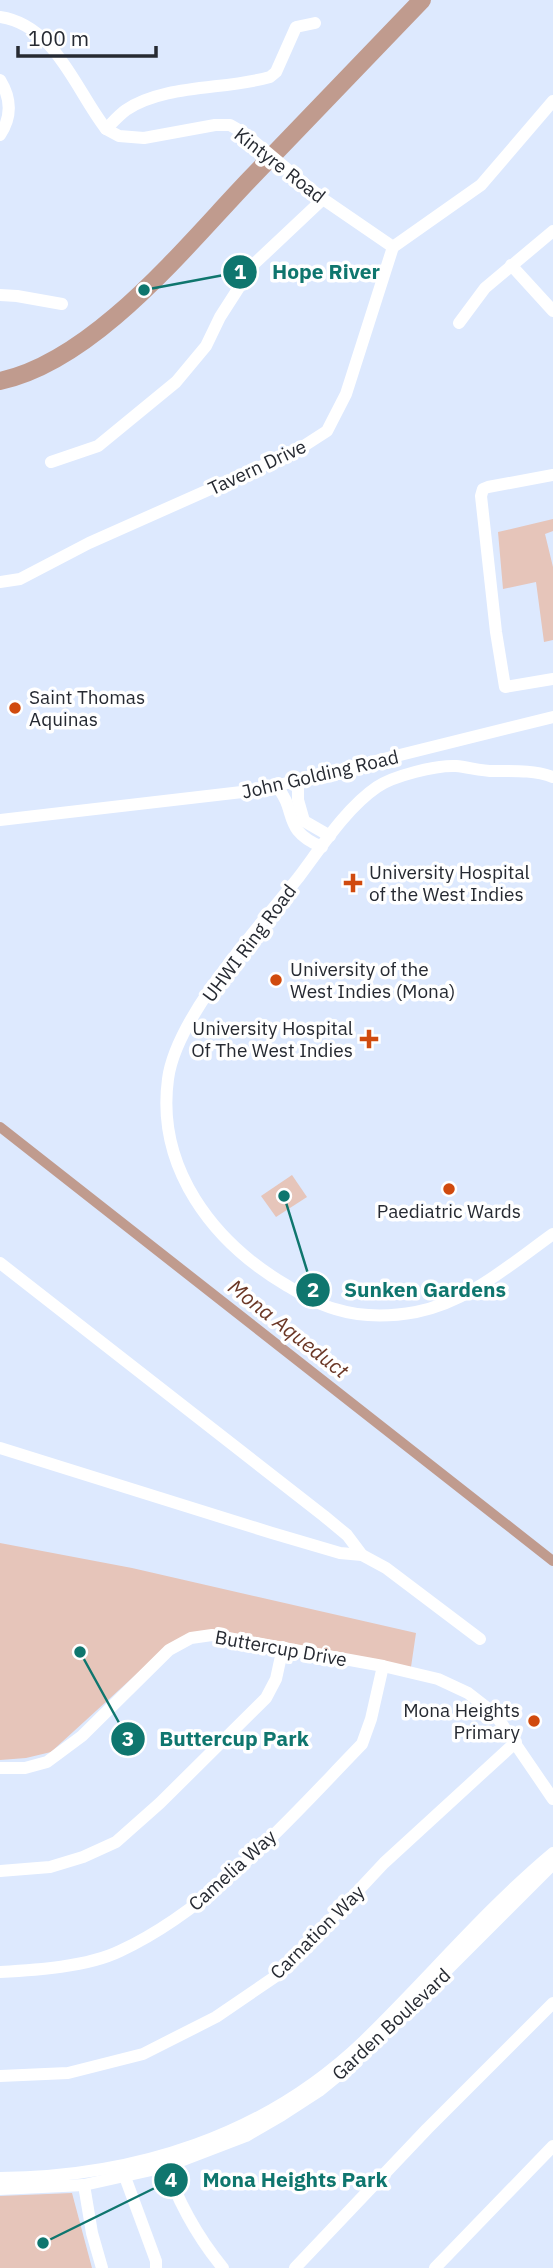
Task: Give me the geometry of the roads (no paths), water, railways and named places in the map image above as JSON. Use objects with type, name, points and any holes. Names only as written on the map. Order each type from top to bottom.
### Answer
[{"type":"street","points":[[0,17],[14,19],[28,26],[47,41],[106,129],[125,111],[147,100],[270,77],[276,72],[296,27],[316,23]]},
{"type":"street","points":[[0,80],[9,104],[8,117],[0,135]]},
{"type":"street","points":[[393,247],[481,185],[553,101]]},
{"type":"street","name":"Kintyre Road","points":[[106,129],[119,136],[145,138],[215,125],[230,125],[244,133],[323,199],[393,247]]},
{"type":"street","points":[[51,462],[98,446],[176,382],[206,346],[220,317],[254,264],[323,199]]},
{"type":"street","points":[[459,323],[485,288],[553,231]]},
{"type":"street","name":"Tavern Drive","points":[[0,582],[20,579],[89,543],[296,451],[327,431],[346,394],[393,247]]},
{"type":"street","points":[[511,265],[553,311]]},
{"type":"street","points":[[0,295],[62,304]]},
{"type":"street","points":[[553,475],[488,486],[483,489],[481,496],[505,687],[553,679]]},
{"type":"street","name":"John Golding Road","points":[[0,820],[278,787],[553,717]]},
{"type":"street","name":"UHWI Ring Road","points":[[553,777],[543,773],[453,766],[413,774],[378,786],[330,836],[209,992],[176,1052],[167,1086],[171,1146],[182,1178],[200,1209],[220,1234],[254,1265],[313,1301],[363,1315],[418,1311],[465,1296],[553,1234]]},
{"type":"street","points":[[298,781],[298,800],[304,821],[330,836]]},
{"type":"street","points":[[278,787],[295,828],[312,843],[322,847]]},
{"type":"street","points":[[0,1263],[324,1516],[347,1535],[362,1555]]},
{"type":"street","points":[[0,1448],[340,1553],[362,1555],[386,1568],[480,1639]]},
{"type":"street","name":"Buttercup Drive","points":[[0,1768],[26,1768],[47,1762],[82,1736],[169,1650],[191,1638],[212,1635],[383,1666],[438,1679],[468,1693],[495,1714],[553,1799]]},
{"type":"street","points":[[0,1871],[50,1867],[83,1857],[116,1842],[160,1803],[267,1698],[276,1679],[283,1647]]},
{"type":"street","name":"Camelia Way","points":[[0,1972],[73,1964],[118,1952],[162,1928],[205,1898],[362,1744],[371,1719],[383,1666]]},
{"type":"street","name":"Carnation Way","points":[[0,2076],[68,2073],[143,2053],[216,2017],[282,1972],[384,1863],[516,1742]]},
{"type":"street","name":"Garden Boulevard","points":[[0,2189],[84,2185],[125,2177],[238,2129],[280,2106],[314,2084],[363,2042],[518,1884],[553,1853]]},
{"type":"street","name":"Garden Boulevard","points":[[0,2178],[81,2174],[164,2162],[246,2136],[319,2091],[386,2033],[530,1884],[553,1864]]},
{"type":"street","points":[[295,2268],[553,2003]]},
{"type":"street","points":[[435,2268],[553,2146]]},
{"type":"street","points":[[164,2162],[182,2210],[201,2241],[223,2268]]},
{"type":"street","points":[[125,2177],[156,2261],[156,2268]]},
{"type":"street","points":[[84,2185],[92,2233],[102,2268]]},
{"type":"waterway","points":[[0,381],[35,369],[69,351],[103,327],[166,268],[422,0]]},
{"type":"waterway","name":"Mona Aqueduct","points":[[0,1127],[553,1561]]},
{"type":"place","name":"Hope River","points":[[144,290]]},
{"type":"place","name":"Saint Thomas Aquinas","points":[[15,708]]},
{"type":"place","name":"University Hospital of the West Indies","points":[[353,883]]},
{"type":"place","name":"University of the West Indies (Mona)","points":[[276,980]]},
{"type":"place","name":"University Hospital Of The West Indies","points":[[369,1039]]},
{"type":"place","name":"Paediatric Wards","points":[[449,1189]]},
{"type":"place","name":"Sunken Gardens","points":[[284,1196]]},
{"type":"place","name":"Buttercup Park","points":[[80,1652]]},
{"type":"place","name":"Mona Heights Primary","points":[[534,1721]]},
{"type":"place","name":"Mona Heights Park","points":[[43,2243]]}]
